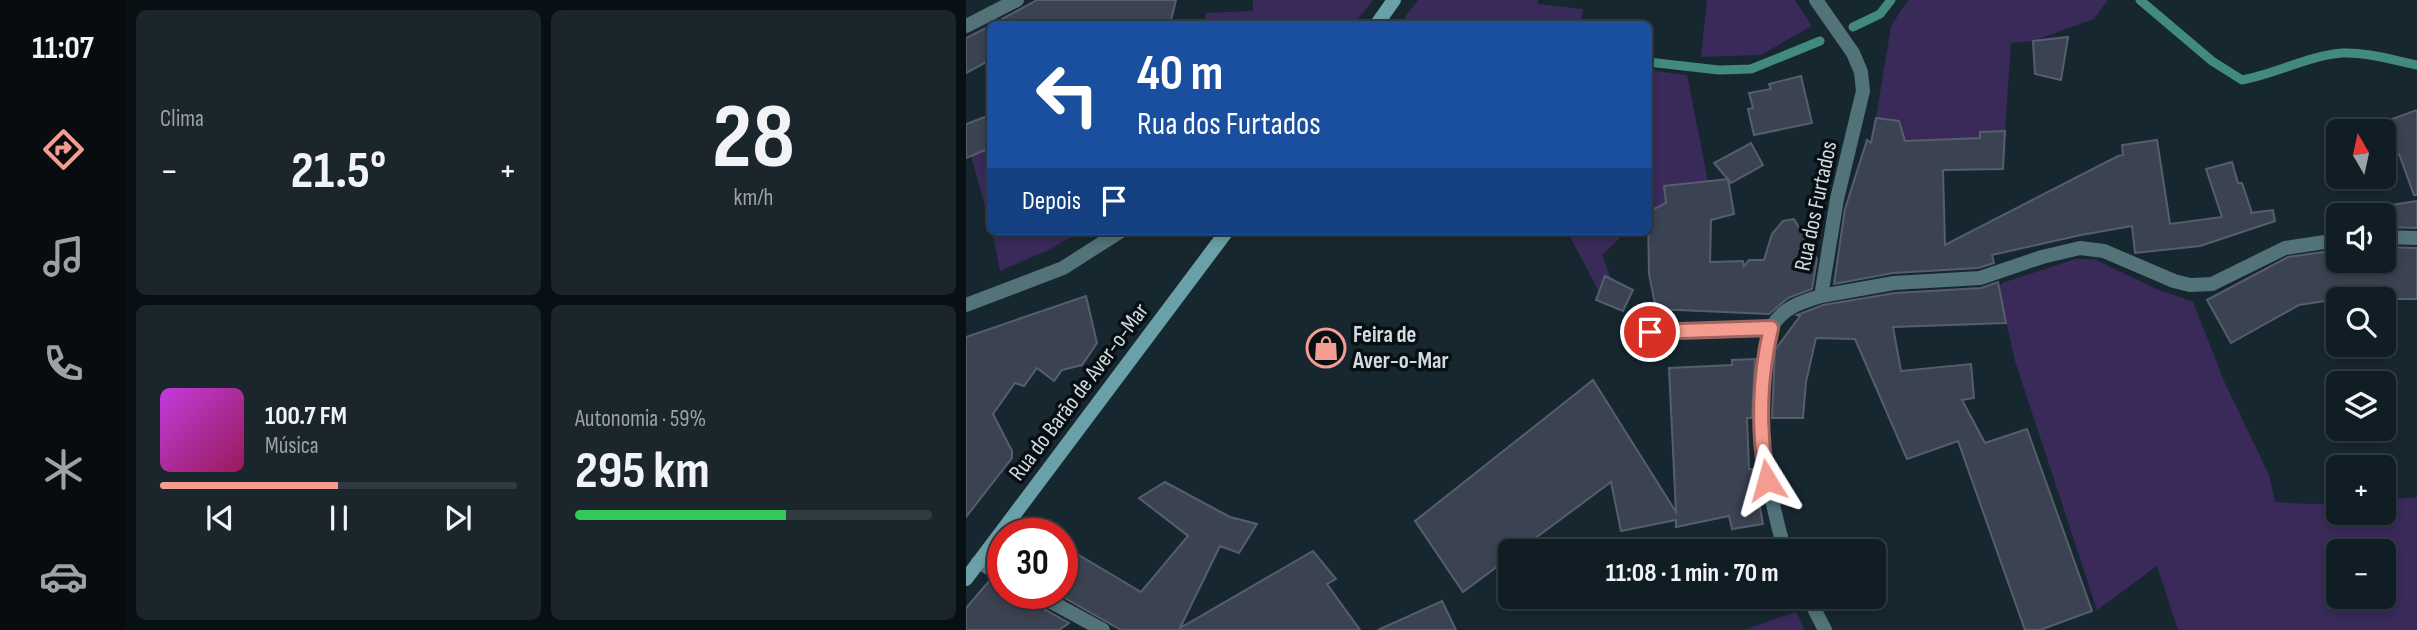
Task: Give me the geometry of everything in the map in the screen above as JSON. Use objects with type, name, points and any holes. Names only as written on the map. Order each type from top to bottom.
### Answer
[{"type":"street","points":[[966,26],[1017,0]]},
{"type":"street","points":[[1379,21],[1394,0]]},
{"type":"street","name":"Rua dos Furtados","points":[[1771,328],[1785,311],[1821,296],[1838,199],[1863,91],[1861,72],[1853,53],[1816,0]]},
{"type":"street","points":[[966,304],[1063,268],[1115,235]]},
{"type":"street","name":"Rua do Barão de Aver-o-Mar","points":[[966,579],[1224,235]]},
{"type":"street","points":[[2396,237],[2417,237]]},
{"type":"street","points":[[1821,296],[1894,283],[1980,278],[2042,257],[2080,248],[2104,251],[2174,281],[2190,285],[2211,284],[2285,248],[2326,242]]},
{"type":"street","points":[[1650,332],[1771,328],[1764,359],[1760,405],[1763,455],[1772,505],[1782,539]]},
{"type":"street","points":[[978,562],[987,567]]},
{"type":"street","points":[[1064,609],[1103,630]]},
{"type":"street","points":[[1814,609],[1825,630]]},
{"type":"shaded area","points":[[1253,0],[1373,0],[1356,21],[1205,21],[1206,13],[1253,11]]},
{"type":"shaded area","points":[[1418,0],[1538,0],[1538,4],[1583,9],[1581,21],[1402,21]]},
{"type":"shaded area","points":[[1707,0],[1795,0],[1812,26],[1761,55],[1701,57]]},
{"type":"shaded area","points":[[1908,0],[2108,0],[2094,19],[2033,41],[2011,43],[2005,131],[1980,132],[1980,146],[1905,141],[1899,121],[1876,118],[1891,26]]},
{"type":"shaded area","points":[[1652,70],[1687,75],[1708,181],[1652,210]]},
{"type":"shaded area","points":[[987,149],[987,214],[971,156]]},
{"type":"shaded area","points":[[993,235],[1076,235],[1046,251],[1000,271]]},
{"type":"shaded area","points":[[1569,235],[1623,235],[1602,255],[1611,279],[1604,278],[1599,292]]},
{"type":"shaded area","points":[[2075,259],[2094,259],[2154,288],[2193,302],[2224,381],[2269,475],[2275,502],[2326,503],[2326,525],[2396,525],[2396,499],[2417,497],[2417,630],[2178,630],[2157,566],[2097,610],[2015,361],[1999,288],[2002,283]]},
{"type":"shaded area","points":[[1796,612],[1805,630],[1743,630]]},
{"type":"building","points":[[1037,0],[1176,0],[1171,21],[998,21]]},
{"type":"building","points":[[987,28],[987,62],[966,73],[966,38]]},
{"type":"building","points":[[2068,37],[2061,80],[2035,74],[2033,41]]},
{"type":"building","points":[[1801,76],[1812,123],[1754,135],[1748,109],[1753,108],[1749,93],[1771,89],[1769,84]]},
{"type":"building","points":[[2417,110],[2417,195],[2414,195],[2399,154],[2396,155],[2396,119],[2392,119]]},
{"type":"building","points":[[987,116],[987,149],[966,158],[966,124]]},
{"type":"building","points":[[1876,118],[1899,121],[1905,141],[1980,138],[1980,132],[2005,131],[2003,169],[1943,170],[1945,245],[2123,155],[2122,145],[2157,140],[2170,224],[2222,217],[2206,169],[2232,162],[2252,213],[2273,210],[2275,221],[2200,246],[2135,253],[2132,226],[1992,255],[1994,263],[1978,268],[1893,273],[1834,284],[1845,209],[1867,140],[1871,143]]},
{"type":"building","points":[[1751,143],[1763,165],[1731,183],[1714,163]]},
{"type":"building","points":[[1728,179],[1734,214],[1711,220],[1710,262],[1743,261],[1744,266],[1749,260],[1764,260],[1772,234],[1783,221],[1794,219],[1817,259],[1812,289],[1788,298],[1769,314],[1656,309],[1649,274],[1648,235],[1652,235],[1652,210],[1666,203],[1664,186]]},
{"type":"building","points":[[2417,201],[2417,228],[2396,227],[2396,204]]},
{"type":"building","points":[[2396,247],[2417,248],[2417,299],[2396,299],[2396,287],[2326,287],[2326,301],[2299,305],[2231,343],[2207,300],[2288,257],[2326,252],[2326,273],[2396,273]]},
{"type":"building","points":[[1605,276],[1633,290],[1623,311],[1596,300]]},
{"type":"building","points":[[1998,282],[2006,323],[1893,327],[1901,371],[1971,364],[1974,398],[1962,400],[1985,443],[2027,429],[2092,611],[2040,630],[2025,630],[1958,441],[1907,459],[1855,339],[1816,338],[1806,382],[1803,418],[1772,418],[1775,350],[1800,316],[1797,315],[1823,305],[1895,293],[1981,288]]},
{"type":"building","points":[[1086,296],[1097,343],[1082,365],[1062,370],[1054,381],[1037,368],[1024,386],[1015,383],[993,414],[1012,451],[1012,458],[966,517],[966,337]]},
{"type":"building","points":[[1755,359],[1752,418],[1747,418],[1749,469],[1753,469],[1763,524],[1732,529],[1729,516],[1676,527],[1676,520],[1621,531],[1611,482],[1534,539],[1498,539],[1498,566],[1463,592],[1415,521],[1593,380],[1676,512],[1669,368],[1732,365],[1732,360]]},
{"type":"building","points":[[1165,482],[1230,517],[1257,524],[1239,553],[1220,546],[1180,628],[1313,551],[1336,579],[1327,584],[1360,630],[1121,630],[1078,606],[1078,555],[1141,592],[1188,536],[1139,498]]},
{"type":"building","points":[[987,584],[987,609],[1044,609],[1069,623],[1059,630],[966,630],[966,608]]},
{"type":"building","points":[[1442,601],[1456,630],[1378,630]]},
{"type":"waterway","points":[[1853,27],[1880,14],[1891,0]]},
{"type":"waterway","points":[[2140,0],[2212,61],[2242,80],[2342,53],[2370,55],[2417,65]]},
{"type":"waterway","points":[[1652,62],[1719,70],[1751,69],[1820,41]]},
{"type":"place","name":"Feira de Aver-o-Mar","points":[[1326,348]]},
{"type":"route","points":[[1650,332],[1771,328],[1764,359],[1760,405],[1767,480]]}]
